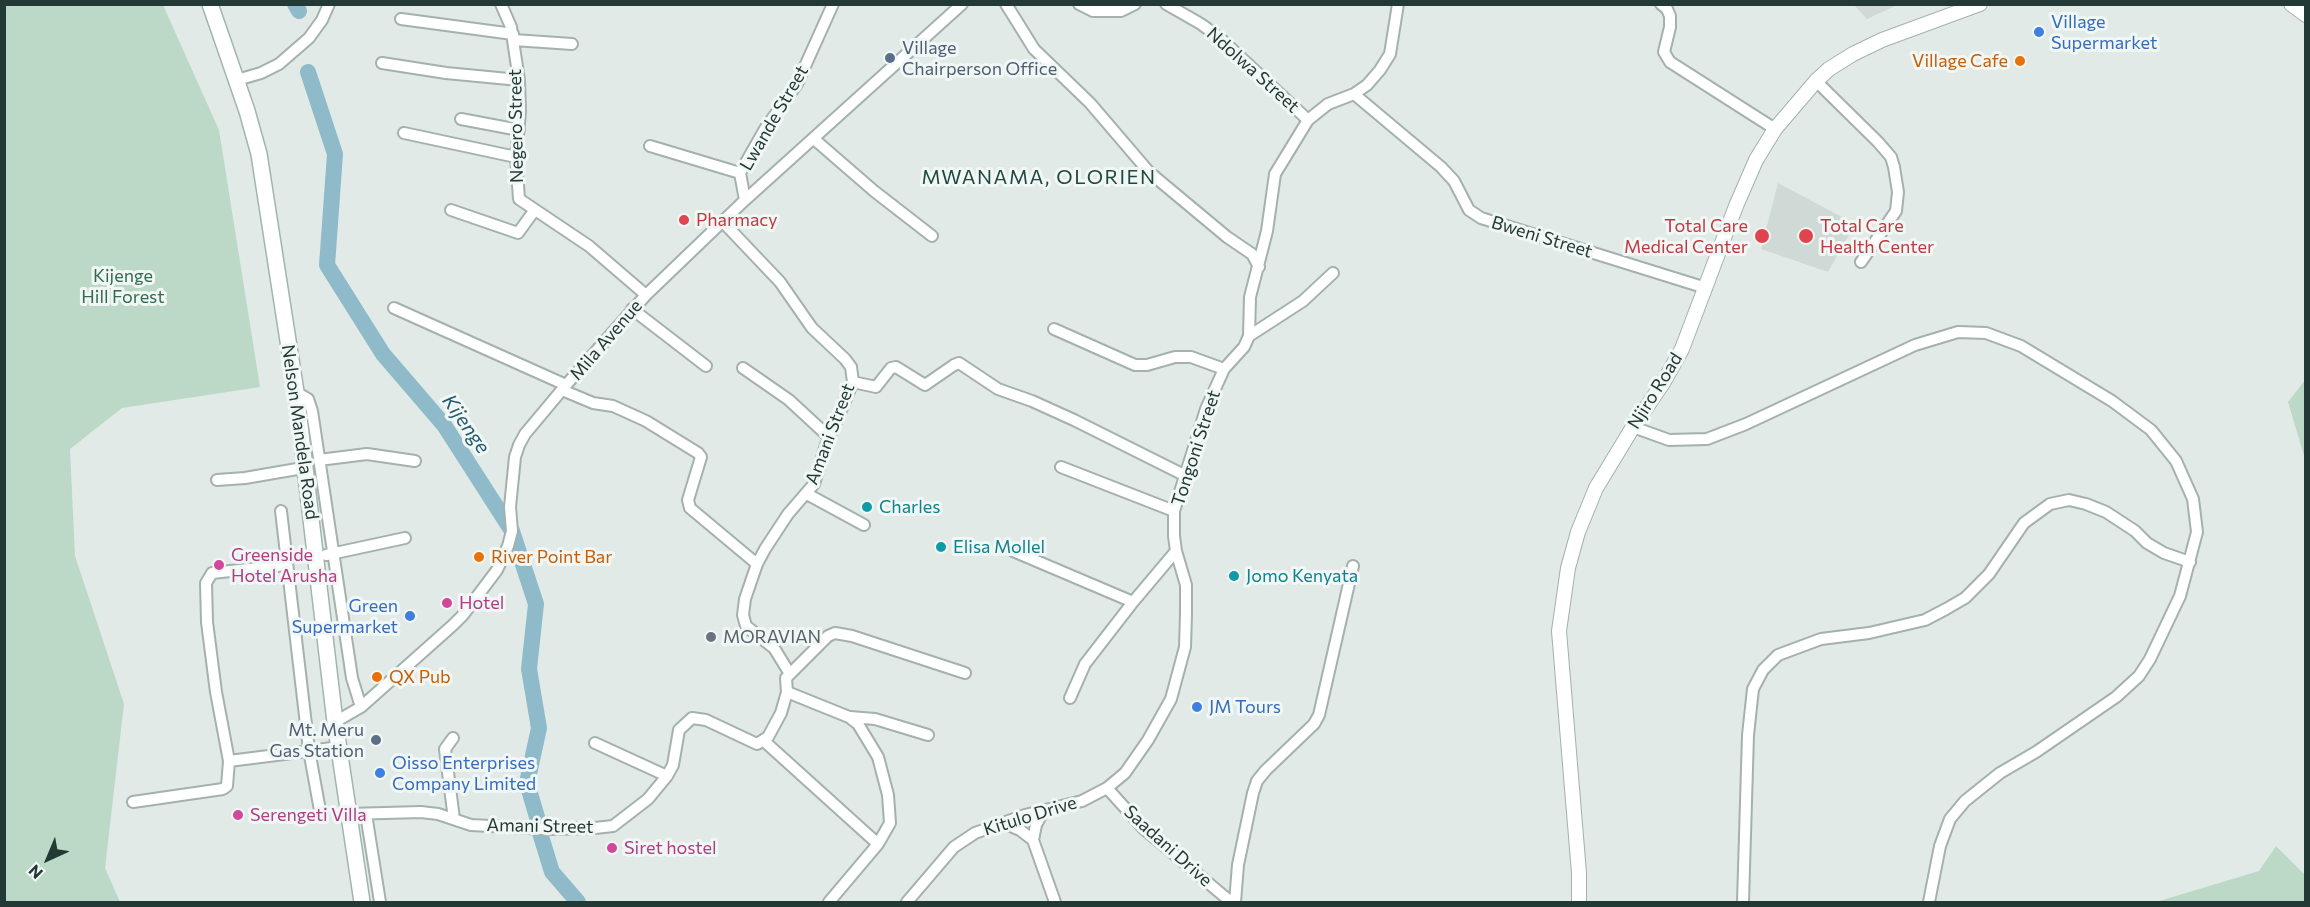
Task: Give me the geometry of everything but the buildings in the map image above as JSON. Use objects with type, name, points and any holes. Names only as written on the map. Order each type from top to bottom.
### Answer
[{"type":"main road","name":"Nelson Mandela Road","points":[[210,4],[260,154],[296,392],[303,468],[324,555],[335,722],[362,903]]},
{"type":"street","points":[[237,80],[261,73],[279,64],[309,38],[322,20],[329,4]]},
{"type":"street","name":"Negero Street","points":[[501,4],[514,37],[519,80],[519,129],[516,157],[519,199],[566,228],[646,294]]},
{"type":"street","name":"Mila Avenue","points":[[335,722],[361,707],[463,615],[497,570],[512,531],[510,507],[515,457],[519,445],[525,434],[564,387],[632,309],[745,200],[962,4]]},
{"type":"street","points":[[1006,4],[1034,49],[1090,103],[1149,172],[1227,237],[1252,254],[1259,267]]},
{"type":"street","points":[[1079,4],[1093,11],[1121,11],[1135,4]]},
{"type":"street","name":"Ndolwa Street","points":[[1166,4],[1220,38],[1308,120]]},
{"type":"street","points":[[1250,336],[1250,297],[1259,267],[1275,174],[1308,120],[1328,104],[1354,94],[1367,85],[1380,70],[1390,54],[1398,4]]},
{"type":"street","name":"Njiro Road","points":[[1579,903],[1579,873],[1559,631],[1568,568],[1578,532],[1596,488],[1682,349],[1736,206],[1756,160],[1775,129],[1816,81],[1829,69],[1853,54],[1882,40],[1980,4]]},
{"type":"street","points":[[2291,4],[2306,15]]},
{"type":"street","name":"Lwande Street","points":[[745,200],[740,173],[765,129],[796,84],[831,5]]},
{"type":"street","points":[[1666,6],[1670,27],[1664,52],[1670,62],[1775,129]]},
{"type":"street","points":[[401,19],[572,44]]},
{"type":"street","points":[[382,63],[446,73],[519,80]]},
{"type":"street","points":[[1816,81],[1891,157],[1897,179],[1896,211],[1861,262]]},
{"type":"street","name":"Bweni Street","points":[[1354,94],[1441,167],[1454,181],[1469,210],[1481,218],[1706,288]]},
{"type":"street","points":[[461,119],[519,129]]},
{"type":"street","points":[[404,133],[516,157]]},
{"type":"street","points":[[814,139],[874,191],[932,236]]},
{"type":"street","points":[[650,146],[740,173]]},
{"type":"street","points":[[451,210],[518,233],[534,210]]},
{"type":"street","name":"Amani Street","points":[[723,222],[780,282],[812,328],[845,358],[850,367],[853,382],[829,436],[819,471],[807,494],[788,514],[757,564],[744,598],[742,615],[747,626],[774,648],[790,674]]},
{"type":"street","points":[[1250,336],[1303,302],[1333,273]]},
{"type":"street","points":[[394,308],[564,387],[593,403],[613,406],[646,421],[698,453],[701,457],[688,500],[690,508],[757,564]]},
{"type":"street","points":[[632,309],[706,366]]},
{"type":"street","points":[[1054,329],[1135,365],[1148,366],[1175,357],[1191,357],[1224,369]]},
{"type":"street","points":[[1633,427],[1669,440],[1707,439],[1746,424],[1915,345],[1958,332],[1986,333],[2021,346],[2112,401],[2151,430],[2176,461],[2193,499],[2197,532],[2180,596],[2150,659],[2139,676],[2116,697],[1983,786],[1965,801],[1950,819],[1940,846],[1929,903]]},
{"type":"street","name":"Tongoni Street","points":[[1107,788],[1125,772],[1148,740],[1171,699],[1179,674],[1185,647],[1186,585],[1176,551],[1174,511],[1206,409],[1224,369],[1244,347],[1250,336]]},
{"type":"street","points":[[853,382],[876,387],[891,368],[896,367],[925,385],[930,384],[954,364],[959,363],[998,388],[1096,430],[1184,475]]},
{"type":"street","points":[[743,368],[789,400],[829,436]]},
{"type":"street","points":[[296,392],[308,399],[319,460],[324,555],[352,678],[361,707]]},
{"type":"street","points":[[319,460],[366,454],[415,462]]},
{"type":"street","points":[[1060,467],[1174,511]]},
{"type":"street","points":[[217,480],[245,478],[303,468]]},
{"type":"street","points":[[807,494],[864,525]]},
{"type":"street","points":[[1743,903],[1748,735],[1753,689],[1763,670],[1778,655],[1821,639],[1869,633],[1925,620],[1946,609],[1965,597],[1989,574],[2024,523],[2050,504],[2069,500],[2106,512],[2135,531],[2146,543],[2190,562]]},
{"type":"street","points":[[281,511],[309,750],[321,816]]},
{"type":"street","points":[[324,555],[405,538]]},
{"type":"street","points":[[1013,551],[1133,602]]},
{"type":"street","points":[[1070,698],[1085,664],[1176,551]]},
{"type":"street","points":[[133,802],[223,789],[227,786],[229,760],[216,692],[207,622],[206,583],[212,573],[286,565]]},
{"type":"street","points":[[1233,903],[1238,865],[1257,781],[1314,724],[1319,715],[1353,566]]},
{"type":"street","points":[[878,844],[764,741],[781,713],[787,692],[786,678],[824,640],[835,633],[852,636],[965,673]]},
{"type":"street","points":[[787,692],[849,717],[858,724],[878,757],[888,795],[890,823],[878,844],[829,903]]},
{"type":"street","points":[[849,717],[875,719],[928,735]]},
{"type":"street","name":"Amani Street","points":[[349,814],[421,812],[471,825],[547,829],[613,826],[648,799],[667,776],[673,765],[679,730],[692,718],[706,720],[757,744],[764,741]]},
{"type":"street","points":[[453,738],[446,749],[454,819]]},
{"type":"street","points":[[595,744],[667,776]]},
{"type":"street","points":[[229,760],[340,747]]},
{"type":"street","name":"Kitulo Drive","points":[[907,903],[959,843],[975,832],[1044,810],[1082,801],[1107,788]]},
{"type":"street","name":"Saadani Drive","points":[[1107,788],[1144,829],[1233,903]]},
{"type":"street","points":[[1044,810],[1036,825],[1033,840],[1055,903]]},
{"type":"street","points":[[366,814],[380,903]]},
{"type":"street","points":[[1003,823],[1020,830],[1033,840]]},
{"type":"shaded area","points":[[1854,5],[1897,5],[1867,19]]},
{"type":"shaded area","name":"Total Care Health Center","points":[[1778,183],[1855,224],[1828,272],[1761,249]]},
{"type":"green space","name":"Kijenge Hill Forest","points":[[5,4],[163,5],[219,130],[260,387],[122,408],[70,449],[75,556],[124,704],[105,868],[120,902],[5,902]]},
{"type":"green space","points":[[2305,380],[2305,459],[2288,402]]},
{"type":"green space","points":[[2276,846],[2305,875],[2305,902],[2156,902],[2259,871]]},
{"type":"waterway","points":[[295,4],[299,11]]},
{"type":"waterway","name":"Kijenge","points":[[308,72],[335,154],[327,265],[383,354],[444,425],[512,531],[536,604],[529,669],[539,728],[527,783],[537,817]]},
{"type":"waterway","name":"Kijenge","points":[[540,833],[552,872],[578,902]]},
{"type":"place","name":"Village Supermarket","points":[[2039,32]]},
{"type":"place","name":"Village Chairperson Office","points":[[890,58]]},
{"type":"place","name":"Village Cafe","points":[[2020,61]]},
{"type":"place","name":"Pharmacy","points":[[684,220]]},
{"type":"place","name":"Total Care Medical Center","points":[[1762,236]]},
{"type":"place","name":"Total Care Health Center","points":[[1806,236]]},
{"type":"place","name":"Charles","points":[[867,507]]},
{"type":"place","name":"Elisa Mollel","points":[[941,547]]},
{"type":"place","name":"River Point Bar","points":[[479,557]]},
{"type":"place","name":"Greenside Hotel Arusha","points":[[219,565]]},
{"type":"place","name":"Jomo Kenyata","points":[[1234,576]]},
{"type":"place","name":"Hotel","points":[[447,603]]},
{"type":"place","name":"Green Supermarket","points":[[410,616]]},
{"type":"place","name":"MORAVIAN","points":[[711,637]]},
{"type":"place","name":"QX Pub","points":[[377,677]]},
{"type":"place","name":"JM Tours","points":[[1197,707]]},
{"type":"place","name":"Mt. Meru Gas Station","points":[[376,740]]},
{"type":"place","name":"Oisso Enterprises Company Limited","points":[[380,773]]},
{"type":"place","name":"Serengeti Villa","points":[[238,815]]},
{"type":"place","name":"Siret hostel","points":[[612,848]]},
{"type":"district","name":"MWANAMA, OLORIEN","points":[[1039,177]]}]
